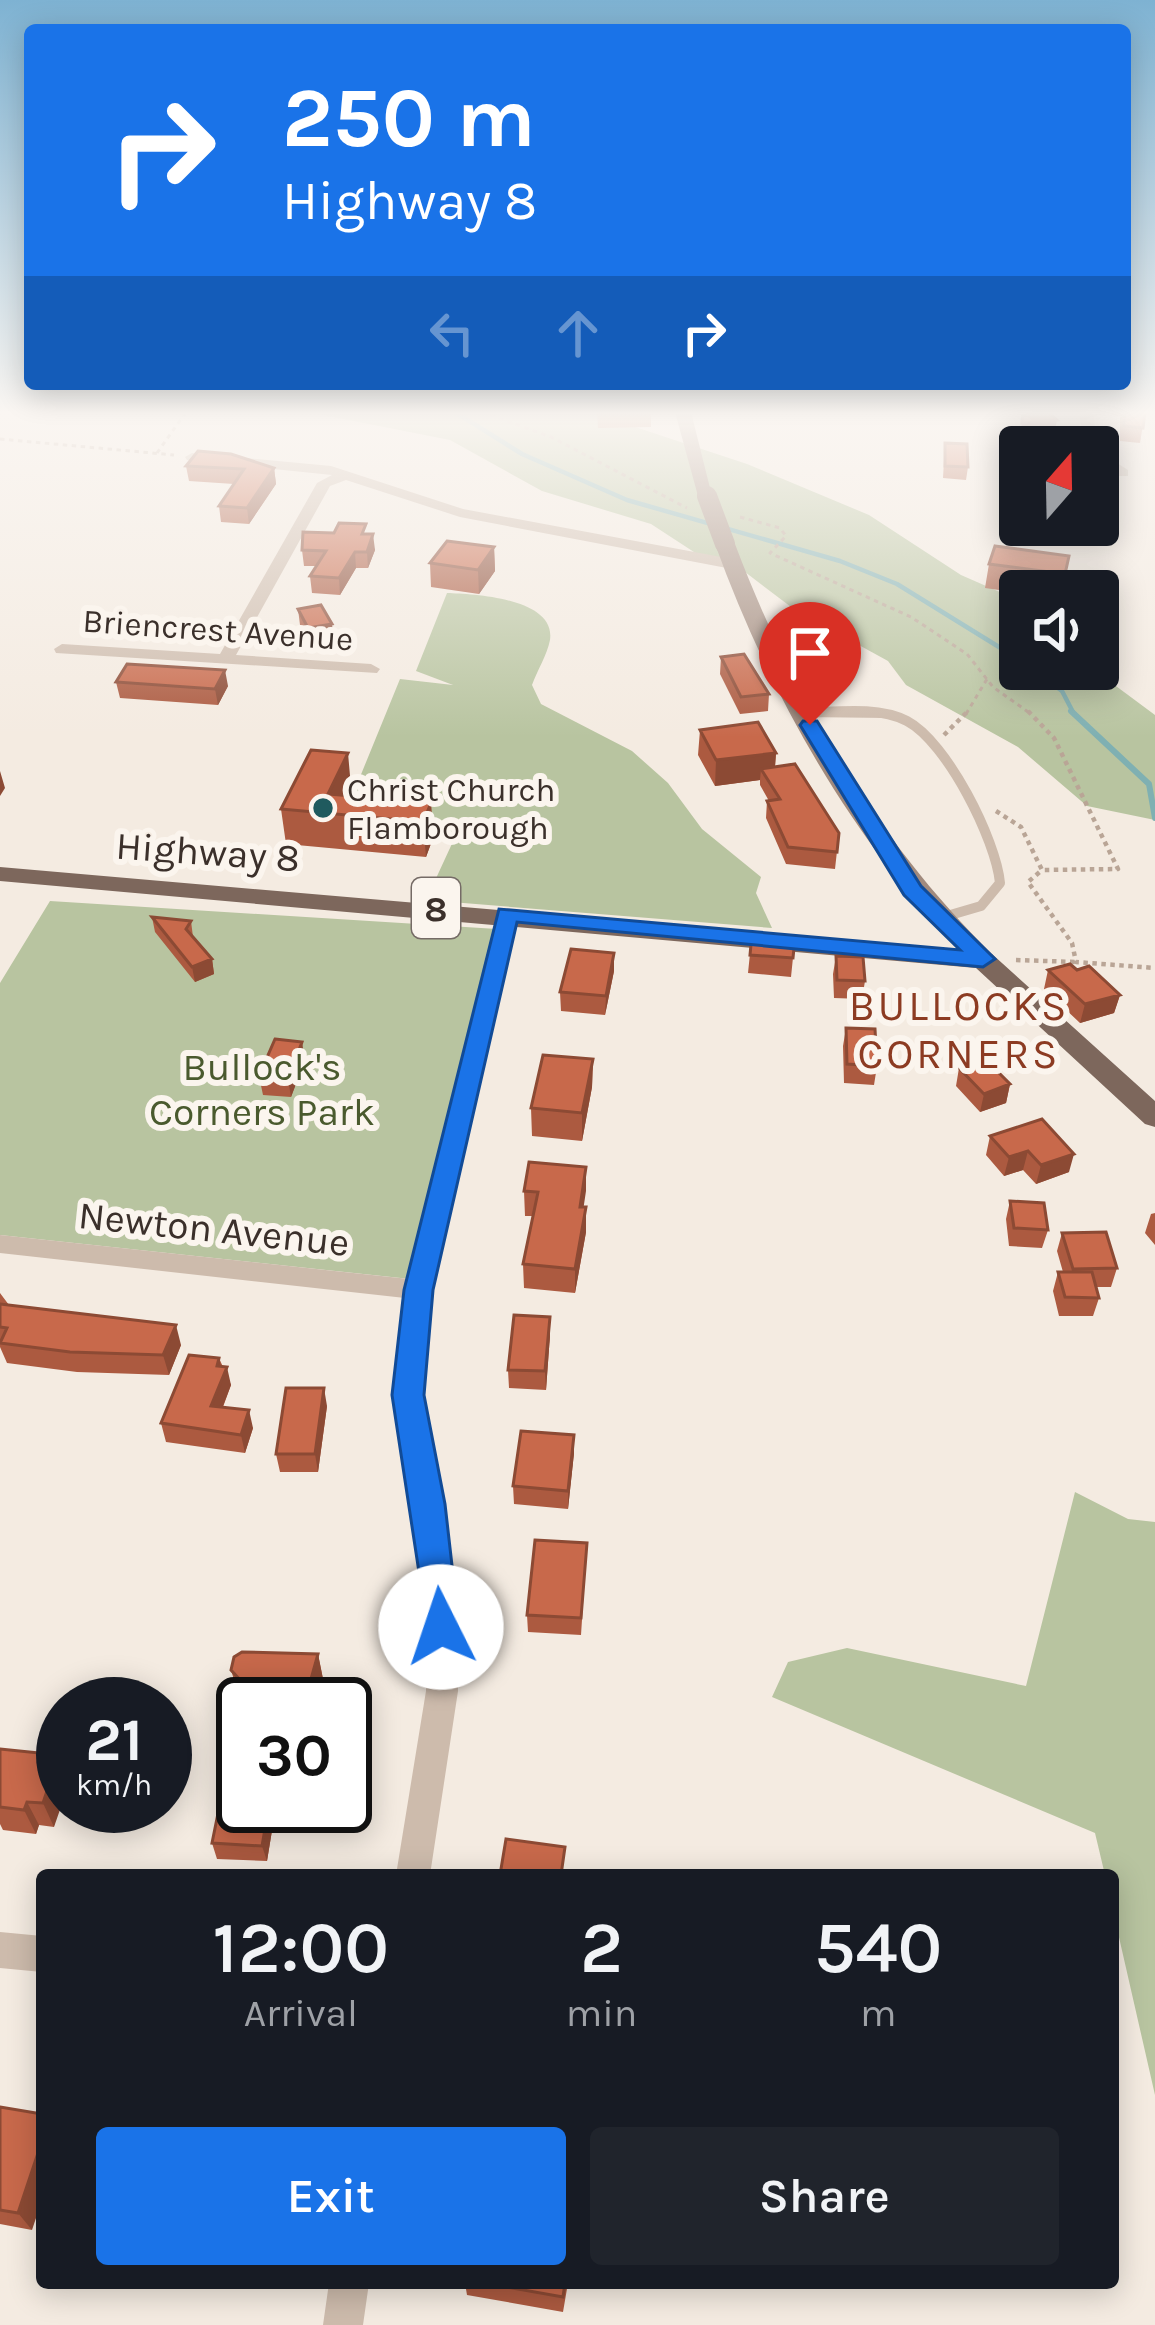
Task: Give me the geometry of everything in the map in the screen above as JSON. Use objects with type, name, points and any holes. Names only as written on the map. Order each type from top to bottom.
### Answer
[{"type":"main road","points":[[716,520],[753,625],[913,890],[1155,1118]]},
{"type":"main road","name":"Highway 8","points":[[0,874],[508,914],[983,959]]},
{"type":"street","points":[[225,660],[303,520]]},
{"type":"street","points":[[497,520],[728,554]]},
{"type":"street","name":"Briencrest Avenue","points":[[62,650],[371,669]]},
{"type":"street","points":[[414,1869],[442,1691],[441,1594],[408,1395],[419,1290],[508,914]]},
{"type":"street","name":"Newton Avenue","points":[[0,1244],[419,1290]]},
{"type":"street","points":[[0,1950],[36,1953]]},
{"type":"street","points":[[343,2325],[348,2289]]},
{"type":"lane","points":[[804,713],[902,718],[936,740],[999,864],[1000,883],[981,906],[939,918]]},
{"type":"path","points":[[756,520],[786,536],[769,548],[770,553],[846,592],[911,617],[967,654],[987,680],[1054,738],[1118,868],[1042,870],[1028,882],[1072,943],[1076,962]]},
{"type":"path","points":[[936,740],[965,714],[987,680]]},
{"type":"path","points":[[967,798],[1022,827],[1042,870]]},
{"type":"path","points":[[983,959],[1155,968]]},
{"type":"green space","points":[[639,520],[877,520],[961,575],[999,592],[999,690],[1119,688],[1155,715],[1155,820],[1087,806],[1018,747],[906,685],[888,661],[795,610],[728,559],[697,554]]},
{"type":"green space","points":[[447,593],[511,601],[540,615],[550,640],[532,685],[541,704],[632,751],[668,783],[702,829],[761,877],[756,893],[772,928],[426,900],[456,835],[342,821],[400,679],[453,685],[416,671]]},
{"type":"green space","name":"Bullock's Corners Park","points":[[50,901],[497,929],[410,1279],[0,1235],[0,983]]},
{"type":"green space","points":[[1075,1492],[1128,1519],[1155,1522],[1155,2095],[1119,1937],[1119,1869],[1104,1869],[1095,1833],[772,1697],[788,1662],[847,1648],[1026,1686]]},
{"type":"building","points":[[339,523],[366,524],[362,534],[373,534],[367,552],[355,552],[339,578],[310,576],[326,551],[302,550],[303,532],[334,533]]},
{"type":"building","points":[[447,541],[494,547],[478,570],[430,563]]},
{"type":"building","points":[[995,546],[1069,556],[1066,570],[989,564]]},
{"type":"building","points":[[321,605],[332,624],[308,628],[298,609]]},
{"type":"building","points":[[810,621],[831,653],[809,656],[788,624]]},
{"type":"building","points":[[744,654],[769,694],[741,697],[721,657]]},
{"type":"building","points":[[127,664],[225,670],[215,689],[116,682]]},
{"type":"building","points":[[758,722],[776,753],[716,760],[700,730]]},
{"type":"building","points":[[311,750],[348,753],[328,794],[431,803],[423,822],[281,809]]},
{"type":"building","points":[[795,764],[839,833],[837,852],[788,847],[767,801],[780,799],[761,769]]},
{"type":"building","points":[[152,917],[191,921],[186,929],[212,959],[192,967]]},
{"type":"building","points":[[752,934],[795,938],[793,958],[750,955]]},
{"type":"building","points":[[571,949],[614,953],[606,996],[560,992]]},
{"type":"building","points":[[836,956],[863,957],[865,981],[837,980]]},
{"type":"building","points":[[1070,964],[1077,970],[1089,966],[1120,995],[1085,1004],[1048,970]]},
{"type":"building","points":[[846,1028],[875,1029],[877,1066],[847,1064]]},
{"type":"building","points":[[275,1039],[302,1042],[288,1079],[259,1076]]},
{"type":"building","points":[[543,1055],[593,1059],[582,1113],[531,1108]]},
{"type":"building","points":[[986,1060],[1010,1084],[984,1094],[959,1068]]},
{"type":"building","points":[[1042,1119],[1074,1154],[1041,1165],[1028,1151],[1009,1157],[990,1136]]},
{"type":"building","points":[[529,1162],[586,1167],[580,1207],[586,1207],[575,1269],[523,1264],[538,1192],[524,1191]]},
{"type":"building","points":[[1010,1201],[1044,1203],[1048,1230],[1014,1228]]},
{"type":"building","points":[[1106,1232],[1117,1268],[1073,1269],[1062,1233]]},
{"type":"building","points":[[1058,1272],[1092,1272],[1099,1298],[1065,1297]]},
{"type":"building","points":[[0,1304],[176,1325],[163,1355],[70,1352],[0,1343],[7,1328],[0,1327]]},
{"type":"building","points":[[514,1315],[550,1317],[545,1371],[508,1370]]},
{"type":"building","points":[[189,1355],[219,1358],[217,1366],[227,1367],[211,1406],[249,1410],[241,1435],[161,1423]]},
{"type":"building","points":[[286,1388],[324,1388],[315,1454],[276,1454]]},
{"type":"building","points":[[521,1431],[574,1435],[568,1491],[513,1486]]},
{"type":"building","points":[[535,1540],[587,1543],[581,1618],[527,1615]]},
{"type":"building","points":[[242,1652],[318,1654],[312,1677],[237,1677],[231,1670],[234,1657]]},
{"type":"building","points":[[0,1749],[36,1753],[36,1803],[27,1802],[24,1810],[0,1807]]},
{"type":"building","points":[[216,1823],[216,1833],[264,1833],[262,1846],[212,1843]]},
{"type":"building","points":[[506,1839],[565,1847],[562,1869],[501,1869]]},
{"type":"building","points":[[0,2107],[36,2113],[36,2159],[18,2213],[0,2210]]},
{"type":"building","points":[[518,2289],[564,2289],[563,2297]]},
{"type":"waterway","points":[[699,520],[840,561],[897,584],[999,647]]},
{"type":"waterway","points":[[1061,690],[1074,714]]},
{"type":"waterway","points":[[1074,714],[1149,784],[1155,818]]},
{"type":"place","name":"Christ Church Flamborough","points":[[323,808]]},
{"type":"district","name":"BULLOCKS CORNERS","points":[[959,1029]]},
{"type":"route","points":[[441,1627],[441,1594],[408,1395],[419,1290],[508,914],[983,959],[913,890],[810,725]]}]
